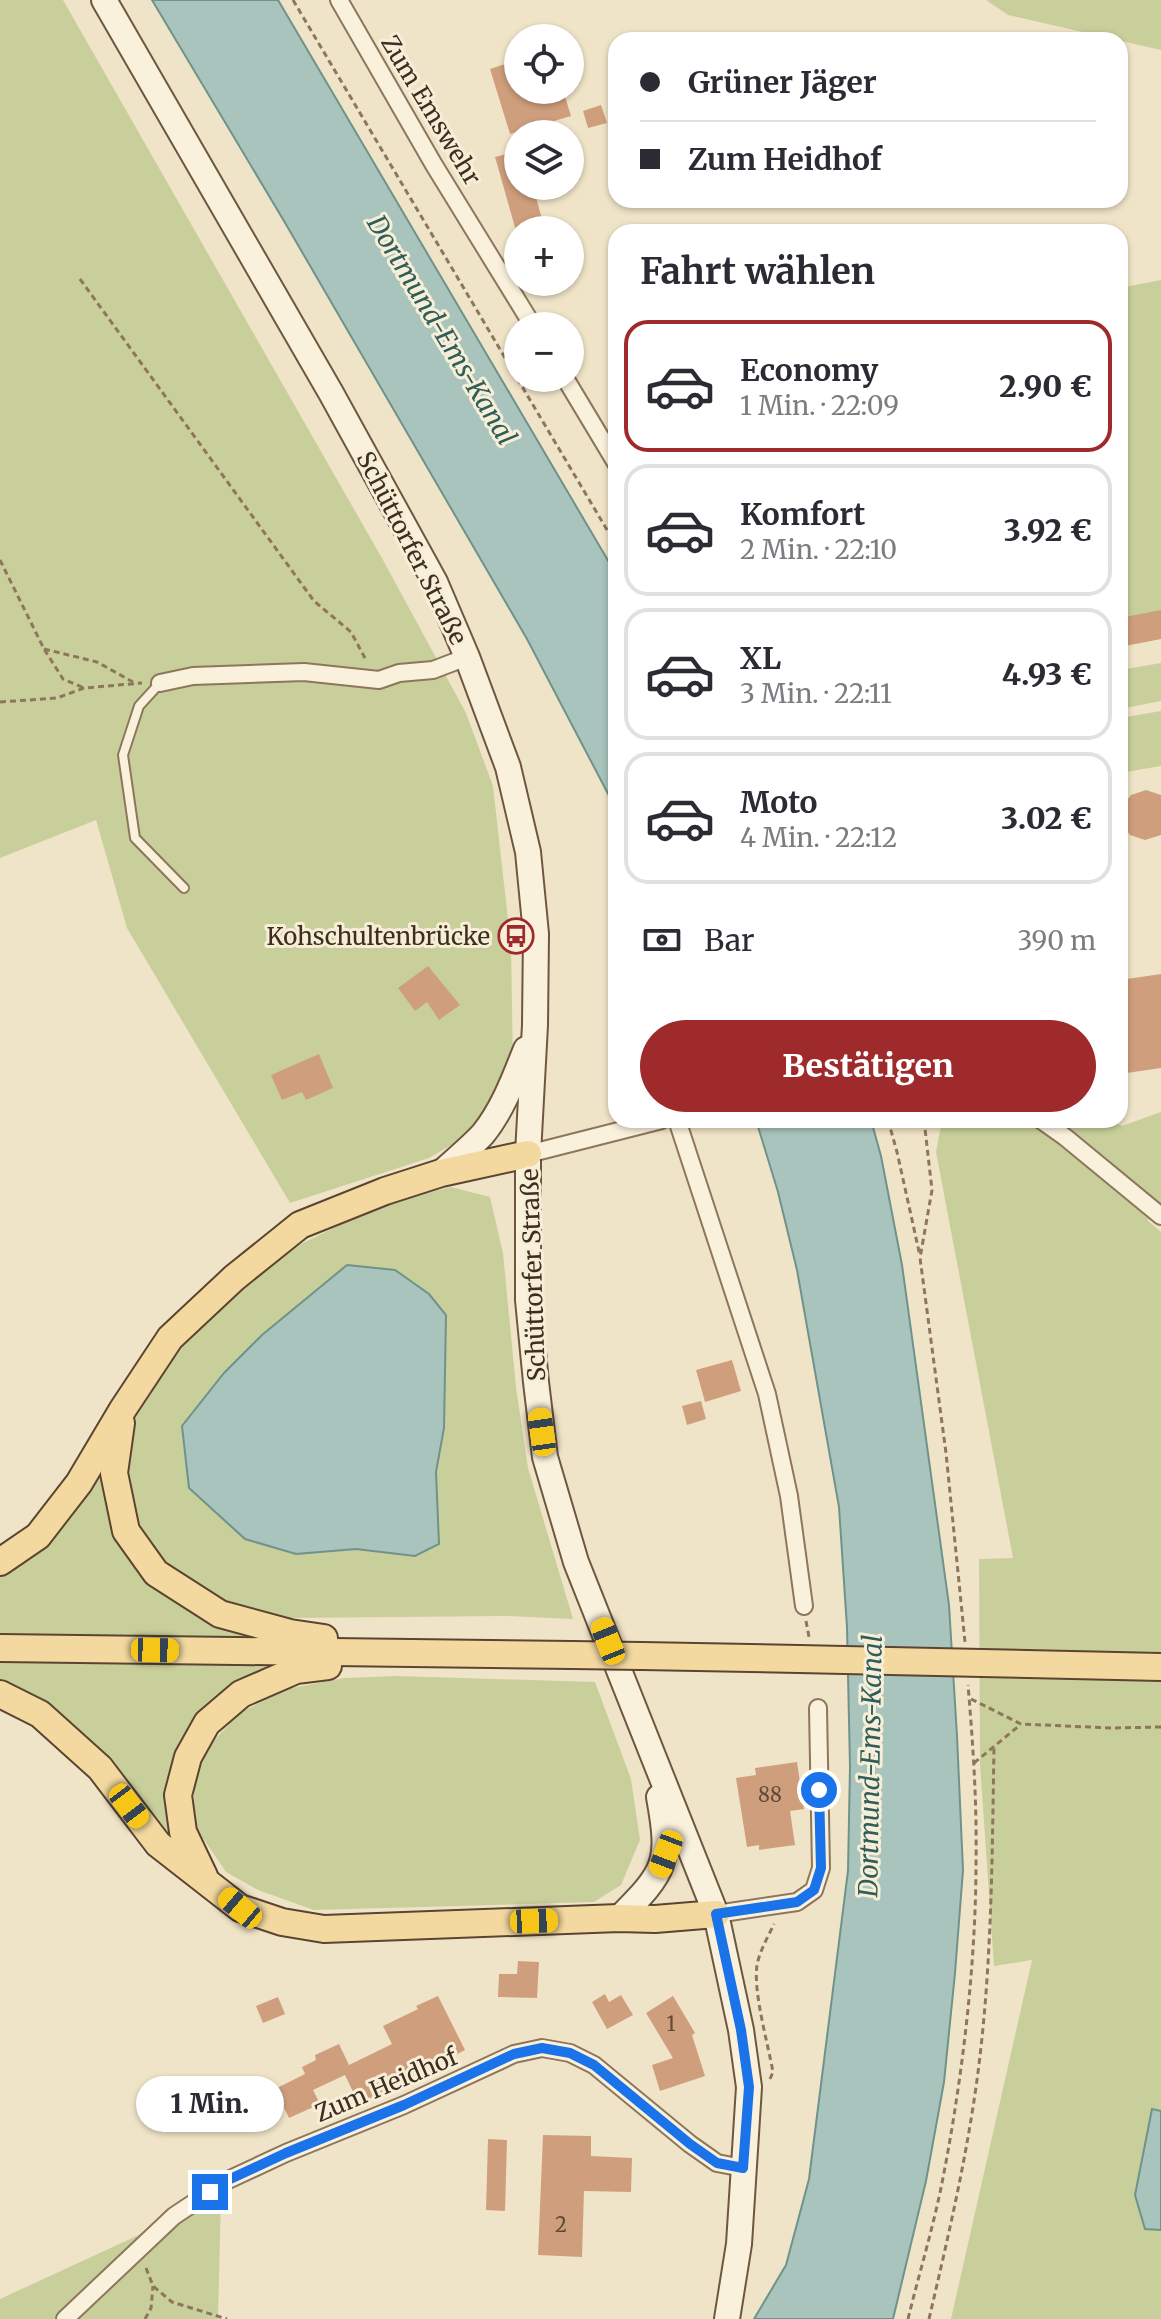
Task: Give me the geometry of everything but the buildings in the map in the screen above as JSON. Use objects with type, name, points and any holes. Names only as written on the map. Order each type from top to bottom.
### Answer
[{"type":"main road","name":"Schüttorfer Straße","points":[[104,0],[331,393],[435,582],[508,767],[528,852],[536,934],[528,1154],[528,1300],[545,1457],[576,1562],[716,1914],[741,2030],[749,2087],[739,2244],[727,2319]]},
{"type":"main road","points":[[441,1173],[480,1138],[498,1113],[535,1025]]},
{"type":"main road","points":[[0,1562],[38,1536],[79,1483],[170,1338],[234,1278],[300,1225],[385,1191],[441,1173],[528,1154]]},
{"type":"main road","points":[[123,1409],[114,1473],[126,1531],[156,1573],[220,1614],[290,1633],[435,1654]]},
{"type":"main road","points":[[0,1648],[642,1656],[972,1666],[1161,1667]]},
{"type":"main road","points":[[206,1880],[183,1832],[178,1795],[188,1757],[207,1723],[241,1694],[296,1670],[435,1654]]},
{"type":"main road","points":[[0,1694],[40,1714],[100,1768],[158,1844],[240,1908],[282,1922],[324,1929],[655,1919],[716,1914]]},
{"type":"main road","points":[[619,1918],[646,1891],[658,1874],[666,1854],[649,1740]]},
{"type":"street","name":"Zum Emswehr","points":[[339,0],[434,165],[524,312]]},
{"type":"street","points":[[573,392],[608,450]]},
{"type":"street","points":[[160,683],[193,676],[304,672],[379,680],[399,673],[433,670],[467,657]]},
{"type":"street","name":"Schüttorfer Straße","points":[[528,1154],[630,1128]]},
{"type":"street","points":[[680,1128],[767,1394],[789,1496],[804,1606]]},
{"type":"street","points":[[1052,1128],[1161,1216]]},
{"type":"street","points":[[716,1914],[782,1906],[797,1902],[814,1890],[821,1868],[818,1708]]},
{"type":"street","name":"Zum Heidhof","points":[[65,2319],[174,2216],[228,2180],[514,2054],[542,2048],[570,2053],[594,2065],[717,2163],[743,2168]]},
{"type":"lane","points":[[160,683],[139,706],[123,755],[135,838],[184,888]]},
{"type":"path","points":[[293,0],[608,532]]},
{"type":"path","points":[[80,279],[314,601],[351,632],[379,680]]},
{"type":"path","points":[[0,560],[44,649],[63,679],[84,688]]},
{"type":"path","points":[[44,649],[97,662],[134,683]]},
{"type":"path","points":[[0,702],[57,698],[84,688],[160,683]]},
{"type":"path","points":[[890,1128],[920,1258],[972,1666],[970,1698],[974,1763],[975,1893],[971,1968],[959,2071],[941,2184],[908,2319]]},
{"type":"path","points":[[920,1258],[932,1190],[925,1128]]},
{"type":"path","points":[[970,1698],[1021,1724],[1161,1727]]},
{"type":"path","points":[[974,1763],[1021,1724]]},
{"type":"path","points":[[929,2319],[959,2189],[976,2086],[988,1966],[994,1747]]},
{"type":"path","points":[[749,2087],[769,2082],[773,2072],[758,1994],[757,1967],[782,1906]]},
{"type":"path","points":[[139,2249],[153,2286],[151,2308],[145,2319]]},
{"type":"path","points":[[153,2286],[172,2302],[227,2319]]},
{"type":"green space","points":[[0,0],[63,0],[383,560],[466,713],[493,786],[511,946],[513,1063],[504,1085],[470,1134],[429,1158],[290,1203],[127,928],[96,820],[0,858]]},
{"type":"green space","points":[[986,0],[1161,0],[1161,50],[1128,42],[1128,32],[1082,32],[1008,15]]},
{"type":"green space","points":[[1161,280],[1161,634],[1128,640],[1128,286]]},
{"type":"green space","points":[[1161,663],[1161,701],[1128,707],[1128,669]]},
{"type":"green space","points":[[1161,711],[1161,766],[1128,772],[1128,717]]},
{"type":"green space","points":[[1161,1112],[1161,1215],[1147,1220],[1161,1232],[1161,2319],[951,2319],[1032,1960],[994,1966],[980,1765],[979,1559],[1013,1558],[936,1152],[940,1128],[1128,1128],[1128,1124]]},
{"type":"green space","points":[[451,1187],[490,1197],[503,1253],[516,1387],[528,1468],[573,1619],[506,1616],[288,1618],[230,1605],[167,1568],[137,1529],[124,1481],[134,1420],[176,1352],[240,1287],[303,1243],[380,1205]],"holes":[[[347,1265],[444,1428],[436,1472],[439,1544],[415,1556],[356,1549],[296,1554],[224,1373],[262,1335]]]},
{"type":"green space","points":[[123,1411],[113,1473],[156,1574],[290,1634],[434,1654],[0,1648],[0,1563]]},
{"type":"green space","points":[[0,1661],[287,1662],[231,1688],[198,1713],[165,1787],[167,1816],[176,1845],[116,1767],[52,1705],[0,1679]]},
{"type":"green space","points":[[397,1676],[595,1682],[631,1779],[640,1840],[621,1885],[594,1902],[314,1910],[258,1890],[226,1872],[194,1825],[194,1777],[211,1744],[238,1714],[287,1689],[344,1678]]},
{"type":"green space","points":[[221,2197],[218,2319],[0,2319],[0,2299]]},
{"type":"water","name":"Dortmund-Ems-Kanal","points":[[152,0],[278,0],[504,384],[504,392],[509,392],[608,560],[608,794],[527,639]]},
{"type":"water","name":"Dortmund-Ems-Kanal","points":[[758,1128],[873,1128],[902,1265],[949,1605],[963,1870],[955,1973],[944,2082],[926,2181],[893,2319],[754,2319],[786,2265],[809,2179],[848,1871],[850,1767],[847,1627],[839,1507],[797,1270]]},
{"type":"water","points":[[347,1265],[395,1270],[429,1294],[446,1315],[444,1428],[436,1472],[439,1544],[415,1556],[356,1549],[296,1554],[245,1539],[189,1488],[182,1426],[224,1373],[262,1335]]},
{"type":"water","points":[[1152,2109],[1161,2111],[1161,2230],[1145,2229],[1135,2195]]},
{"type":"place","name":"Kohschultenbrücke","points":[[516,936]]},
{"type":"route","points":[[210,2192],[228,2180],[286,2153],[404,2105],[514,2054],[542,2048],[570,2053],[594,2065],[717,2163],[743,2168],[749,2087],[741,2030],[716,1914],[782,1906],[807,1897],[814,1890],[821,1868],[819,1790]]}]
